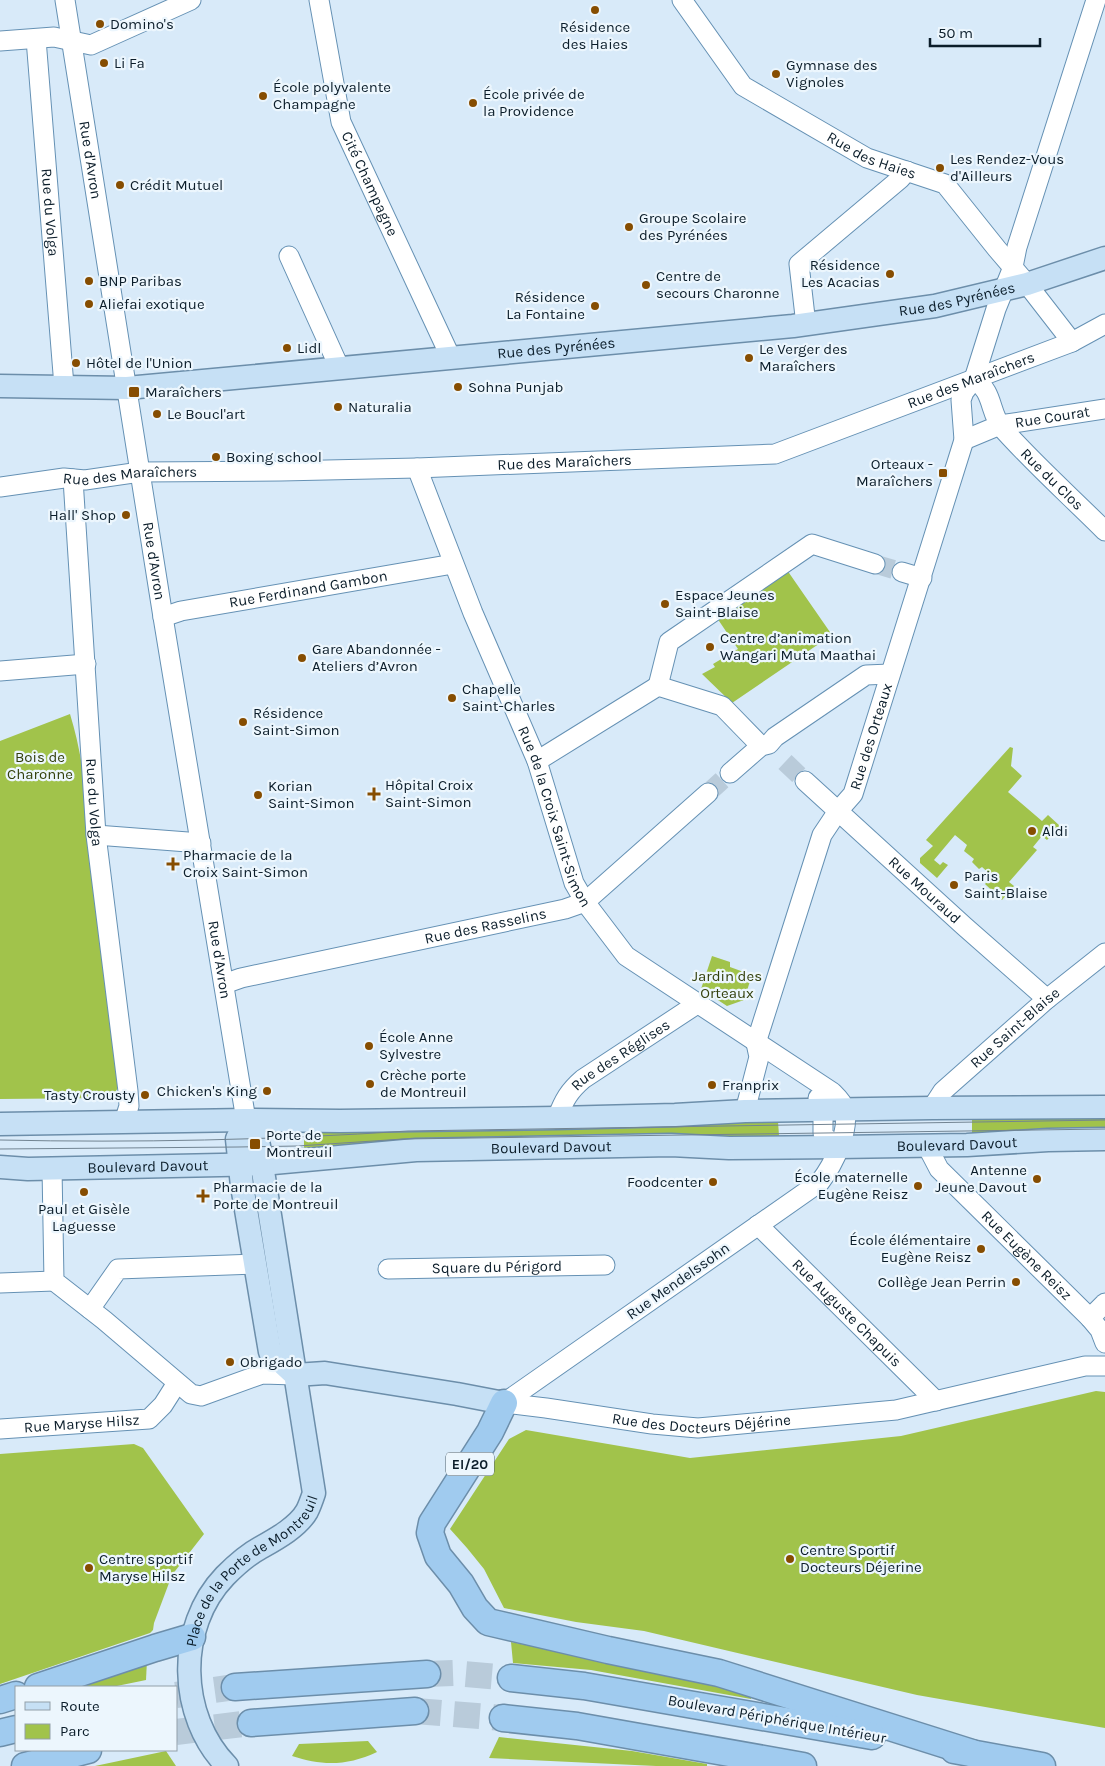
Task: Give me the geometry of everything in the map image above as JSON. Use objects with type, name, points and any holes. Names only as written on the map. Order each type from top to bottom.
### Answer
[{"type":"highway","name":"EI/20","points":[[504,1403],[490,1432],[432,1523],[430,1533],[438,1556],[461,1584],[475,1608],[488,1622],[608,1650],[720,1673],[972,1753]]},
{"type":"highway","points":[[41,1686],[192,1637]]},
{"type":"highway","points":[[236,1686],[426,1674]]},
{"type":"highway","name":"Boulevard Périphérique Intérieur","points":[[512,1678],[584,1686],[1042,1766]]},
{"type":"highway","points":[[0,1700],[15,1695]]},
{"type":"highway","points":[[251,1723],[415,1711]]},
{"type":"highway","points":[[503,1718],[577,1726],[803,1766]]},
{"type":"highway","points":[[0,1733],[15,1729]]},
{"type":"highway","points":[[25,1766],[84,1751]]},
{"type":"main road","name":"Rue des Pyrénées","points":[[0,386],[127,388],[806,325],[935,306],[1003,290],[1020,276],[1105,258]]},
{"type":"main road","name":"Boulevard Davout","points":[[0,1124],[557,1118],[745,1111],[932,1108],[1105,1108]]},
{"type":"main road","points":[[246,1120],[237,1139],[251,1165],[256,1264],[270,1352],[296,1375]]},
{"type":"main road","name":"Boulevard Davout","points":[[0,1167],[251,1165],[416,1150],[671,1146],[729,1148],[927,1146],[1105,1139]]},
{"type":"main road","name":"Place de la Porte de Montreuil","points":[[227,1766],[217,1756],[199,1725],[190,1690],[192,1637],[211,1594],[224,1577],[247,1556],[291,1528],[307,1512],[314,1493],[296,1375],[251,1165]]},
{"type":"main road","name":"Rue des Docteurs Déjérine","points":[[296,1375],[325,1373],[504,1403]]},
{"type":"street","name":"Rue d'Avron","points":[[65,0],[163,617],[246,1120]]},
{"type":"street","points":[[0,42],[54,38],[91,45],[192,0]]},
{"type":"street","name":"Cité Champagne","points":[[319,0],[340,122],[450,358]]},
{"type":"street","name":"Rue des Haies","points":[[682,0],[743,86],[868,158],[945,184],[1072,342]]},
{"type":"street","points":[[1020,276],[1017,247],[1096,0]]},
{"type":"street","name":"Rue du Volga","points":[[36,39],[64,386]]},
{"type":"street","points":[[806,325],[799,264],[907,171]]},
{"type":"street","points":[[289,256],[340,369]]},
{"type":"street","name":"Rue des Orteaux","points":[[745,1111],[759,1057],[756,1043],[822,835],[838,811],[853,794],[964,440],[962,400],[964,392],[974,379],[1003,290]]},
{"type":"street","name":"Rue des Maraîchers","points":[[0,487],[64,478],[85,480],[140,472],[417,468],[775,454],[1072,342],[1105,324]]},
{"type":"street","points":[[964,440],[1000,425],[986,390],[983,385],[974,379]]},
{"type":"street","name":"Rue Courat","points":[[1000,425],[1105,409]]},
{"type":"street","name":"Rue du Clos","points":[[1000,425],[1105,530]]},
{"type":"street","name":"Rue de la Croix Saint-Simon","points":[[417,468],[453,564],[537,761],[574,883],[585,902],[626,956],[832,1092],[840,1101],[834,1110]]},
{"type":"street","name":"Rue du Volga","points":[[73,479],[96,835],[128,1092],[129,1106],[124,1122]]},
{"type":"street","points":[[537,761],[658,686],[669,642],[812,544],[875,564]]},
{"type":"street","name":"Rue Ferdinand Gambon","points":[[163,617],[181,611],[453,564]]},
{"type":"street","points":[[902,572],[922,578]]},
{"type":"street","points":[[0,671],[86,664]]},
{"type":"street","points":[[730,773],[775,737],[866,676],[890,674]]},
{"type":"street","points":[[658,686],[722,706],[765,745]]},
{"type":"street","name":"Rue Mouraud","points":[[805,781],[1047,999]]},
{"type":"street","name":"Rue des Rasselins","points":[[224,984],[241,978],[376,948],[565,909],[585,902],[708,793]]},
{"type":"street","points":[[96,835],[201,843]]},
{"type":"street","name":"Rue Saint-Blaise","points":[[932,1108],[943,1091],[1047,999],[1105,953]]},
{"type":"street","name":"Rue des Réglises","points":[[557,1118],[571,1089],[583,1079],[697,1004]]},
{"type":"street","points":[[834,1110],[823,1133],[825,1138],[838,1147]]},
{"type":"street","name":"Rue Eugène Reisz","points":[[927,1146],[939,1169],[1090,1318],[1100,1330],[1105,1343]]},
{"type":"street","name":"Rue Mendelssohn","points":[[504,1403],[820,1182],[828,1171],[838,1147]]},
{"type":"street","points":[[52,1168],[54,1281]]},
{"type":"street","name":"Rue Auguste Chapuis","points":[[758,1226],[936,1401]]},
{"type":"street","points":[[90,1309],[118,1269],[256,1264]]},
{"type":"street","name":"Square du Périgord","points":[[388,1269],[605,1265]]},
{"type":"street","points":[[0,1283],[54,1281],[191,1394],[201,1396],[262,1374],[296,1375]]},
{"type":"street","points":[[1090,1318],[1105,1303]]},
{"type":"street","name":"Rue des Docteurs Déjérine","points":[[504,1403],[652,1424],[698,1428],[896,1410],[1105,1363]]},
{"type":"street","name":"Rue Maryse Hilsz","points":[[0,1430],[149,1419],[163,1405],[177,1382]]},
{"type":"green space","points":[[787,570],[832,635],[732,703],[702,674],[715,667],[713,664],[738,649],[717,618]]},
{"type":"green space","name":"Bois de Charonne","points":[[70,714],[84,777],[102,960],[119,1087],[110,1098],[0,1099],[0,741]]},
{"type":"green space","points":[[1010,747],[1013,748],[1011,766],[1022,776],[1008,792],[1042,821],[1048,815],[1060,826],[1047,840],[1042,836],[1033,847],[1037,850],[1009,882],[1014,886],[1002,900],[985,884],[992,876],[982,867],[979,869],[972,862],[974,859],[964,851],[967,845],[955,835],[934,860],[940,865],[943,862],[948,865],[937,878],[920,863],[920,858],[933,846],[926,840]]},
{"type":"green space","name":"Jardin des Orteaux","points":[[712,956],[730,962],[730,967],[752,975],[744,1000],[727,1006],[701,989]]},
{"type":"green space","points":[[1105,1114],[1105,1132],[972,1133],[972,1119]]},
{"type":"green space","points":[[778,1121],[779,1136],[304,1149],[304,1133],[392,1128]]},
{"type":"green space","name":"Centre Sportif Docteurs Déjerine","points":[[1096,1391],[1105,1392],[1105,1728],[917,1695],[644,1631],[576,1622],[504,1608],[484,1569],[450,1529],[509,1439],[526,1430],[690,1458],[901,1436]]},
{"type":"green space","name":"Centre sportif Maryse Hilsz","points":[[134,1444],[143,1448],[204,1534],[172,1575],[153,1630],[150,1633],[0,1684],[0,1454]]},
{"type":"green space","points":[[511,1642],[720,1684],[751,1695],[751,1699],[591,1670],[513,1663]]},
{"type":"green space","points":[[147,1660],[146,1680],[117,1686],[70,1686]]},
{"type":"green space","points":[[499,1737],[632,1751],[707,1764],[707,1766],[656,1766],[489,1758]]},
{"type":"green space","points":[[368,1741],[377,1752],[345,1762],[314,1762],[292,1756],[299,1744]]},
{"type":"green space","points":[[166,1751],[176,1766],[95,1766]]},
{"type":"tunnel","points":[[875,564],[902,572]]},
{"type":"tunnel","points":[[785,762],[805,781]]},
{"type":"tunnel","points":[[708,793],[730,773]]},
{"type":"tunnel","points":[[427,1674],[453,1673],[511,1678]]},
{"type":"tunnel","points":[[178,1695],[235,1687]]},
{"type":"tunnel","points":[[415,1711],[503,1718]]},
{"type":"tunnel","points":[[178,1732],[251,1723]]},
{"type":"tram line","points":[[0,1140],[204,1140],[408,1131],[1105,1120]]},
{"type":"tram line","points":[[0,1149],[298,1146],[403,1139],[1105,1129]]},
{"type":"place","name":"Résidence des Haies","points":[[595,10]]},
{"type":"place","name":"Domino's","points":[[100,24]]},
{"type":"place","name":"Li Fa","points":[[104,63]]},
{"type":"place","name":"Gymnase des Vignoles","points":[[776,74]]},
{"type":"place","name":"École polyvalente Champagne","points":[[263,96]]},
{"type":"place","name":"École privée de la Providence","points":[[473,103]]},
{"type":"place","name":"Les Rendez-Vous d'Ailleurs","points":[[940,168]]},
{"type":"place","name":"Crédit Mutuel","points":[[120,185]]},
{"type":"place","name":"Groupe Scolaire des Pyrénées","points":[[629,227]]},
{"type":"place","name":"Résidence Les Acacias","points":[[890,274]]},
{"type":"place","name":"BNP Paribas","points":[[89,281]]},
{"type":"place","name":"Centre de secours Charonne","points":[[646,285]]},
{"type":"place","name":"Aliefai exotique","points":[[89,304]]},
{"type":"place","name":"Résidence La Fontaine","points":[[595,306]]},
{"type":"place","name":"Lidl","points":[[287,348]]},
{"type":"place","name":"Le Verger des Maraîchers","points":[[749,358]]},
{"type":"place","name":"Hôtel de l'Union","points":[[76,363]]},
{"type":"place","name":"Sohna Punjab","points":[[458,387]]},
{"type":"place","name":"Maraîchers","points":[[134,392]]},
{"type":"place","name":"Naturalia","points":[[338,407]]},
{"type":"place","name":"Le Boucl'art","points":[[157,414]]},
{"type":"place","name":"Boxing school","points":[[216,457]]},
{"type":"place","name":"Orteaux - Maraîchers","points":[[943,473]]},
{"type":"place","name":"Hall' Shop","points":[[126,515]]},
{"type":"place","name":"Espace Jeunes Saint-Blaise","points":[[665,604]]},
{"type":"place","name":"Centre d’animation Wangari Muta Maathai","points":[[710,647]]},
{"type":"place","name":"Gare Abandonnée - Ateliers d’Avron","points":[[302,658]]},
{"type":"place","name":"Chapelle Saint-Charles","points":[[452,698]]},
{"type":"place","name":"Résidence Saint-Simon","points":[[243,722]]},
{"type":"place","name":"Hôpital Croix Saint-Simon","points":[[374,794]]},
{"type":"place","name":"Korian Saint-Simon","points":[[258,795]]},
{"type":"place","name":"Aldi","points":[[1032,831]]},
{"type":"place","name":"Pharmacie de la Croix Saint-Simon","points":[[173,864]]},
{"type":"place","name":"Paris Saint-Blaise","points":[[954,885]]},
{"type":"place","name":"École Anne Sylvestre","points":[[369,1046]]},
{"type":"place","name":"Crèche porte de Montreuil","points":[[370,1084]]},
{"type":"place","name":"Franprix","points":[[712,1085]]},
{"type":"place","name":"Chicken's King","points":[[267,1091]]},
{"type":"place","name":"Tasty Crousty","points":[[145,1095]]},
{"type":"place","name":"Porte de Montreuil","points":[[255,1144]]},
{"type":"place","name":"Antenne Jeune Davout","points":[[1037,1179]]},
{"type":"place","name":"Foodcenter","points":[[713,1182]]},
{"type":"place","name":"École maternelle Eugène Reisz","points":[[918,1186]]},
{"type":"place","name":"Paul et Gisèle Laguesse","points":[[84,1192]]},
{"type":"place","name":"Pharmacie de la Porte de Montreuil","points":[[203,1196]]},
{"type":"place","name":"École élémentaire Eugène Reisz","points":[[981,1249]]},
{"type":"place","name":"Collège Jean Perrin","points":[[1016,1282]]},
{"type":"place","name":"Obrigado","points":[[230,1362]]},
{"type":"place","name":"Centre Sportif Docteurs Déjerine","points":[[790,1559]]},
{"type":"place","name":"Centre sportif Maryse Hilsz","points":[[89,1568]]}]
